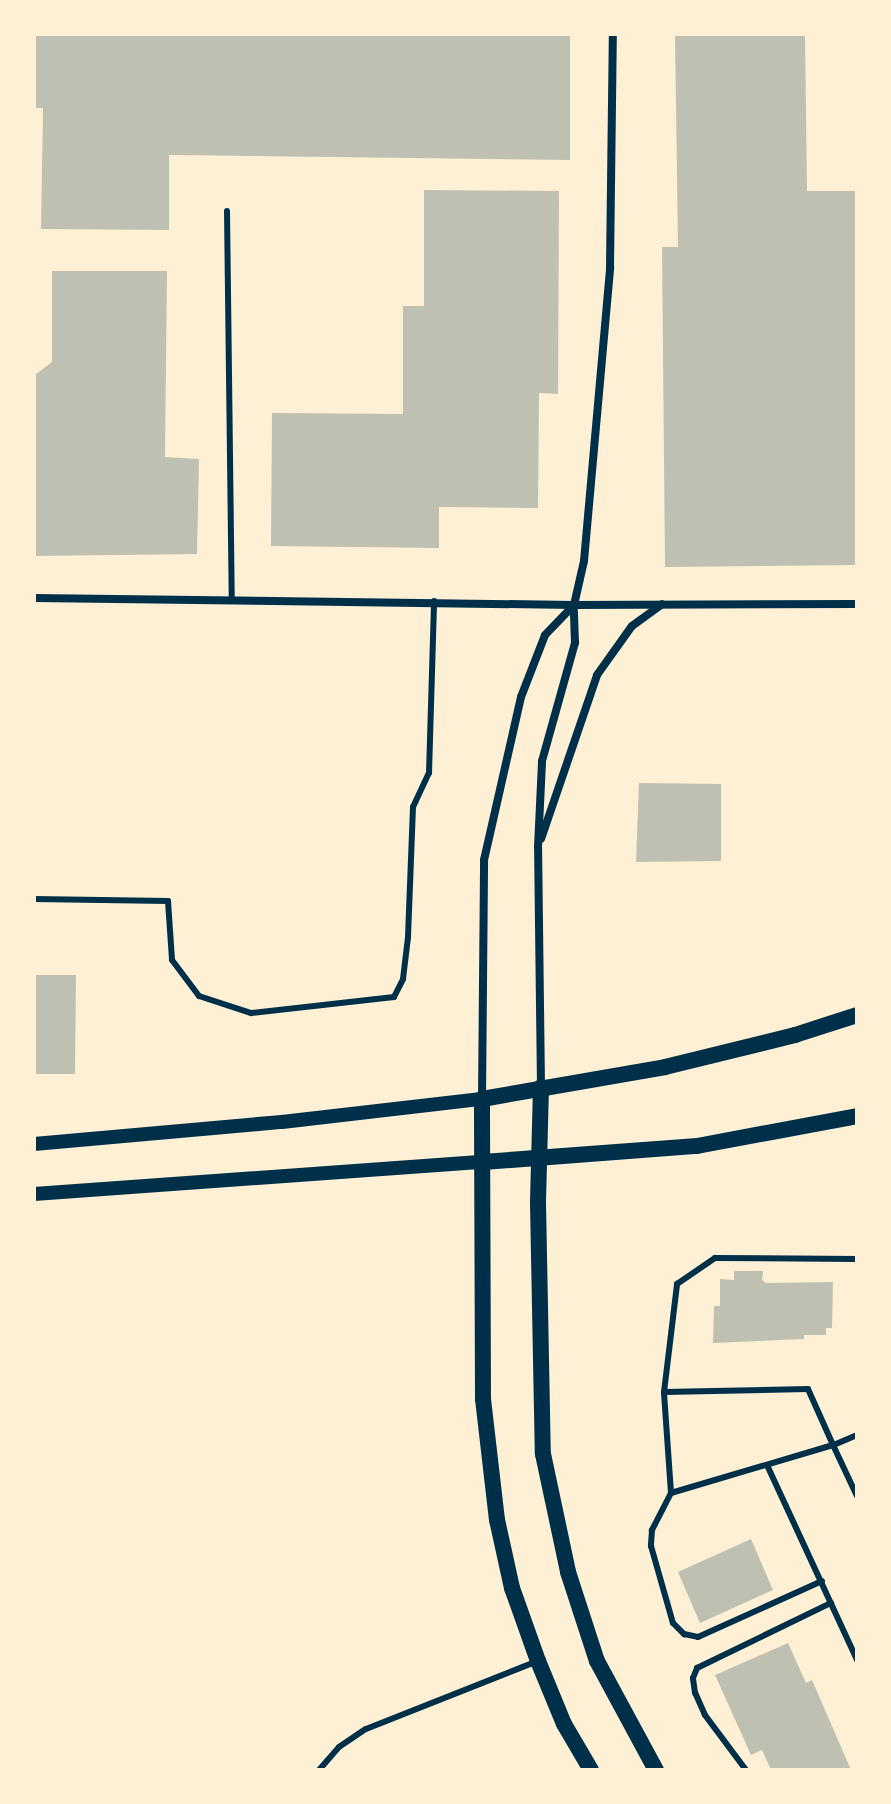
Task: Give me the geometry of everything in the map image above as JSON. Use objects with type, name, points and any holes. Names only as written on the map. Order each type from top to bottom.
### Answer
[{"type":"main road","points":[[591,1770],[564,1724],[538,1661],[512,1588],[497,1520],[483,1406],[482,1099],[665,1067],[795,1035],[857,1015]]},
{"type":"main road","points":[[541,1087],[543,1454],[554,1514],[597,1661],[656,1770]]},
{"type":"main road","points":[[483,1162],[697,1146],[857,1116]]},
{"type":"street","points":[[541,1087],[538,847],[542,761],[575,643],[574,605],[584,561],[610,267],[613,34]]},
{"type":"street","points":[[34,598],[232,598],[574,605],[857,604]]},
{"type":"street","points":[[538,847],[597,675],[632,626],[662,604]]},
{"type":"street","points":[[34,1144],[266,1124],[482,1099],[484,860],[521,697],[545,635],[574,605]]},
{"type":"street","points":[[34,1194],[483,1162]]},
{"type":"lane","points":[[227,211],[232,598]]},
{"type":"lane","points":[[34,899],[168,901],[172,960],[199,996],[251,1013],[394,997],[403,979],[408,937],[413,807],[429,773],[434,601]]},
{"type":"lane","points":[[822,1581],[698,1637],[684,1634],[673,1623],[651,1546],[652,1530],[671,1493],[664,1392],[677,1284],[715,1258],[857,1259]]},
{"type":"lane","points":[[664,1392],[808,1389],[857,1496]]},
{"type":"lane","points":[[671,1493],[833,1445],[857,1435]]},
{"type":"lane","points":[[767,1465],[857,1660]]},
{"type":"lane","points":[[746,1770],[705,1715],[695,1693],[693,1678],[697,1668],[831,1603]]},
{"type":"lane","points":[[319,1770],[339,1747],[366,1729],[538,1661]]},
{"type":"building","points":[[34,34],[570,34],[570,160],[169,155],[169,230],[41,229],[43,108],[34,108]]},
{"type":"building","points":[[675,34],[805,34],[807,191],[857,191],[857,565],[665,567],[662,247],[678,247]]},
{"type":"building","points":[[424,190],[559,191],[558,394],[539,393],[538,508],[439,507],[439,548],[271,546],[272,413],[403,414],[403,306],[424,306]]},
{"type":"building","points":[[52,271],[167,271],[165,457],[199,459],[197,554],[34,556],[35,375],[52,362]]},
{"type":"building","points":[[639,783],[721,784],[721,861],[636,862]]},
{"type":"building","points":[[34,975],[76,975],[75,1074],[34,1074]]},
{"type":"building","points":[[734,1271],[763,1271],[762,1280],[766,1283],[833,1282],[832,1328],[826,1328],[826,1335],[804,1335],[804,1339],[713,1343],[714,1306],[720,1306],[720,1279],[734,1280]]},
{"type":"building","points":[[751,1539],[773,1590],[700,1623],[678,1572]]},
{"type":"building","points":[[788,1643],[806,1683],[812,1680],[851,1770],[771,1770],[762,1750],[751,1755],[715,1675]]}]
